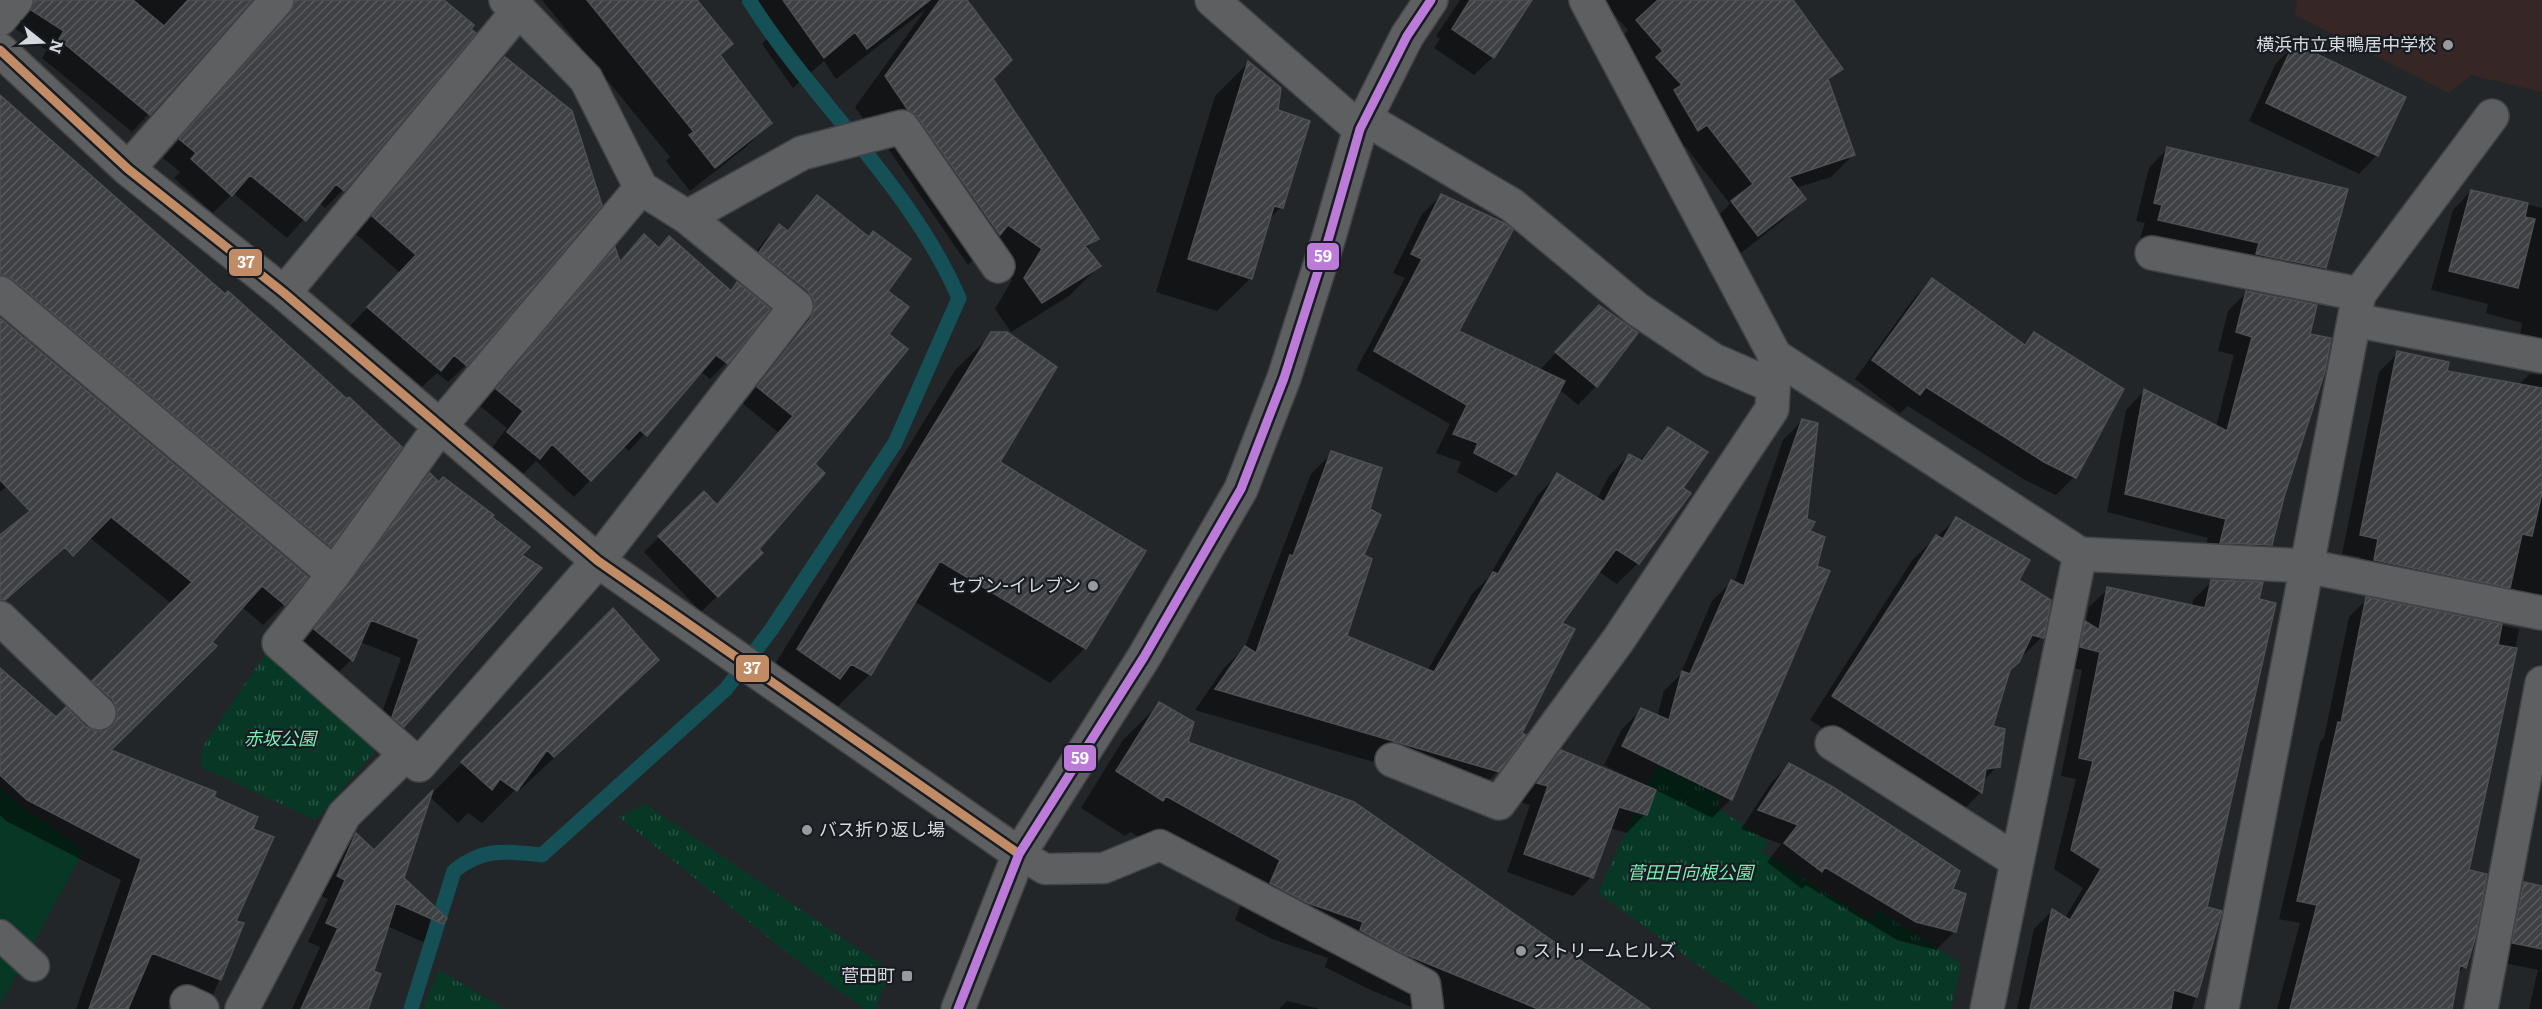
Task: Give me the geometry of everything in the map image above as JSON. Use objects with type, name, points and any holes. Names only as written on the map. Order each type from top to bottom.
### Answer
[{"type":"street","points":[[0,19],[16,0]]},
{"type":"street","points":[[128,169],[277,0]]},
{"type":"street","points":[[1212,0],[1363,124],[1512,204],[1637,309],[1713,360],[1774,371],[2080,554],[2306,566],[2542,613]]},
{"type":"street","points":[[958,1009],[1019,854],[1144,657],[1241,489],[1287,367],[1363,124],[1407,36],[1431,0]]},
{"type":"street","points":[[1392,760],[1499,803],[1619,639],[1772,409],[1774,371],[1586,0]]},
{"type":"street","points":[[284,293],[512,5],[586,79],[641,188],[687,217],[796,306],[597,561],[419,765],[279,643],[334,574],[441,425],[641,188]]},
{"type":"street","points":[[0,50],[128,169],[284,293],[441,425],[597,561],[1019,854]]},
{"type":"street","points":[[2222,1009],[2356,307],[2492,116]]},
{"type":"street","points":[[687,217],[802,153],[902,127],[998,266]]},
{"type":"street","points":[[2152,254],[2542,356]]},
{"type":"street","points":[[0,293],[334,574]]},
{"type":"street","points":[[1987,1009],[2080,554]]},
{"type":"street","points":[[0,618],[99,713]]},
{"type":"street","points":[[2481,1009],[2542,683]]},
{"type":"street","points":[[1832,743],[2017,861]]},
{"type":"street","points":[[242,1009],[344,815],[405,754]]},
{"type":"lane","points":[[1019,854],[1045,869],[1104,868],[1160,845],[1425,984],[1428,1007]]},
{"type":"lane","points":[[0,935],[34,966]]},
{"type":"shaded area","name":"横浜市立東鴨居中学校","points":[[2297,0],[2542,0],[2542,92],[2471,75],[2449,93],[2295,15]]},
{"type":"green space","name":"赤坂公園","points":[[268,650],[379,746],[316,820],[201,767],[203,746]]},
{"type":"green space","name":"菅田日向根公園","points":[[1663,751],[1725,780],[1717,808],[1768,841],[1762,852],[1871,921],[1878,910],[1961,964],[1951,1009],[1760,1009],[1598,893]]},
{"type":"green space","points":[[0,787],[22,807],[84,850],[0,1005]]},
{"type":"green space","points":[[645,804],[891,971],[875,1009],[865,1009],[794,958],[619,817]]},
{"type":"green space","points":[[439,970],[505,1009],[423,1009]]},
{"type":"building","points":[[34,0],[133,0],[164,26],[188,0],[252,0],[150,115],[59,39],[64,31],[31,10]]},
{"type":"building","points":[[295,0],[444,0],[474,25],[471,29],[476,33],[344,191],[336,184],[306,221],[250,175],[232,196],[191,159],[196,153],[179,139],[291,12]]},
{"type":"building","points":[[587,0],[697,0],[733,44],[720,55],[772,123],[715,168],[689,135],[694,132]]},
{"type":"building","points":[[783,0],[930,0],[867,49],[855,32],[824,58]]},
{"type":"building","points":[[940,0],[967,0],[1012,60],[993,79],[1099,239],[1085,246],[1101,266],[1042,303],[1024,278],[1042,249],[1008,225],[1000,235],[917,116],[908,110],[885,76]]},
{"type":"building","points":[[1470,0],[1532,0],[1494,58],[1452,29]]},
{"type":"building","points":[[1658,0],[1793,0],[1843,69],[1828,79],[1855,155],[1789,177],[1806,199],[1758,236],[1731,201],[1753,184],[1707,125],[1698,131],[1674,90],[1682,85],[1656,57],[1663,51],[1636,20]]},
{"type":"building","points":[[2294,43],[2406,97],[2378,156],[2266,103]]},
{"type":"building","points":[[505,57],[572,111],[602,205],[467,366],[454,355],[441,371],[367,307],[416,255],[372,216]]},
{"type":"building","points":[[1248,61],[1281,88],[1278,110],[1310,121],[1283,208],[1274,206],[1252,279],[1188,259]]},
{"type":"building","points":[[0,95],[225,294],[228,291],[347,399],[349,397],[402,447],[331,547],[12,279],[0,275]]},
{"type":"building","points":[[2167,147],[2348,189],[2326,268],[2256,254],[2259,243],[2158,220],[2162,205],[2154,203]]},
{"type":"building","points":[[2471,190],[2528,203],[2525,217],[2535,219],[2518,288],[2449,271]]},
{"type":"building","points":[[1441,194],[1506,224],[1513,230],[1459,331],[1565,381],[1516,475],[1474,453],[1478,443],[1453,434],[1467,405],[1374,351],[1422,259],[1411,254]]},
{"type":"building","points":[[817,195],[869,237],[873,231],[911,259],[888,291],[909,307],[889,334],[908,349],[815,464],[825,473],[759,549],[763,553],[718,597],[658,536],[704,491],[717,505],[793,416],[757,387],[811,318],[814,300],[808,291],[759,252],[779,224],[788,231]]},
{"type":"building","points":[[644,234],[659,248],[669,236],[731,291],[737,282],[770,309],[728,364],[716,355],[647,436],[640,430],[591,481],[552,444],[540,459],[507,432],[523,411],[496,389],[615,247],[620,262]]},
{"type":"building","points":[[1932,278],[2025,345],[2034,332],[2124,389],[2076,478],[2044,462],[1926,387],[1920,395],[1872,360]]},
{"type":"building","points":[[2246,291],[2317,305],[2310,334],[2331,338],[2325,371],[2284,497],[2272,545],[2220,543],[2226,519],[2125,494],[2144,389],[2227,431],[2252,337],[2236,332]]},
{"type":"building","points":[[1599,305],[1638,333],[1597,387],[1555,352]]},
{"type":"building","points":[[0,318],[308,577],[285,605],[262,586],[212,642],[217,646],[111,750],[216,792],[214,797],[258,817],[253,829],[274,837],[236,921],[244,923],[221,980],[152,953],[128,1009],[89,1009],[141,859],[27,800],[0,775],[0,668],[56,717],[66,707],[86,727],[95,731],[105,731],[113,726],[117,718],[117,708],[112,699],[92,681],[192,582],[111,517],[73,556],[65,547],[5,600],[0,600],[0,535],[30,511],[0,480]]},
{"type":"building","points":[[991,332],[1007,332],[1057,367],[1000,462],[1146,551],[1086,649],[940,561],[871,675],[851,664],[840,679],[797,649]]},
{"type":"building","points":[[2397,351],[2449,362],[2447,371],[2542,388],[2542,493],[2532,536],[2522,534],[2510,588],[2374,560],[2378,539],[2360,535]]},
{"type":"building","points":[[1802,419],[1818,423],[1807,519],[1815,522],[1810,531],[1825,537],[1817,566],[1830,571],[1732,800],[1622,746],[1641,708],[1669,720],[1682,671],[1690,674],[1731,580],[1744,586]]},
{"type":"building","points":[[1668,427],[1708,452],[1683,488],[1691,493],[1639,564],[1616,549],[1562,623],[1575,629],[1522,733],[1526,735],[1499,772],[1215,689],[1245,646],[1256,653],[1290,555],[1293,556],[1331,451],[1382,468],[1370,509],[1381,515],[1364,555],[1372,559],[1347,636],[1434,672],[1493,572],[1498,574],[1557,473],[1604,502],[1629,454],[1642,461]]},
{"type":"building","points":[[430,473],[439,482],[443,477],[494,515],[492,517],[530,547],[522,555],[542,568],[404,727],[392,717],[419,639],[371,620],[353,661],[314,629]]},
{"type":"building","points":[[1956,517],[2030,560],[2019,580],[2051,600],[2044,638],[2032,635],[2019,662],[2010,670],[1993,726],[2005,729],[2000,767],[1986,769],[1982,793],[1832,696],[1936,535],[1943,539]]},
{"type":"building","points":[[2211,580],[2263,582],[2259,599],[2276,603],[2207,907],[2222,911],[2197,997],[2174,990],[2171,1009],[2030,1009],[2052,909],[2070,920],[2101,869],[2071,850],[2093,761],[2079,758],[2100,652],[2080,647],[2085,621],[2099,630],[2107,587],[2205,608]]},
{"type":"building","points":[[2366,597],[2502,624],[2498,645],[2517,648],[2469,870],[2487,874],[2476,935],[2466,968],[2460,965],[2452,1009],[2290,1009],[2317,905],[2297,901],[2338,722],[2341,723]]},
{"type":"building","points":[[613,608],[659,660],[554,757],[547,750],[517,791],[500,779],[492,790],[461,762]]},
{"type":"building","points":[[1159,702],[1194,722],[1188,742],[1354,802],[1650,1009],[1538,1009],[1402,953],[1360,930],[1363,922],[1308,903],[1270,883],[1280,860],[1166,796],[1163,801],[1116,771]]},
{"type":"building","points":[[1561,750],[1656,790],[1647,815],[1619,807],[1593,878],[1524,854],[1548,786],[1537,783]]},
{"type":"building","points":[[1789,763],[1833,787],[1960,871],[1953,889],[1966,894],[1956,932],[1916,922],[1825,867],[1822,872],[1784,843],[1798,825],[1758,810]]},
{"type":"building","points":[[433,790],[404,878],[447,918],[443,924],[396,903],[374,971],[381,974],[368,1009],[301,1009],[338,928],[326,923],[345,880],[337,876],[356,833],[374,850]]},
{"type":"building","points":[[2524,882],[2542,886],[2542,949],[2512,943]]},
{"type":"waterway","points":[[411,1009],[454,871],[475,858],[496,852],[542,855],[726,689],[771,630],[895,443],[959,298],[939,257],[915,218],[802,74],[749,0]]},
{"type":"transit line","name":"59","points":[[958,1009],[1019,854],[1144,657],[1241,489],[1284,378],[1329,237],[1360,129],[1407,36],[1431,0]]},
{"type":"transit line","name":"37","points":[[0,50],[128,169],[284,293],[598,561],[1019,854]]},
{"type":"place","name":"横浜市立東鴨居中学校","points":[[2448,45]]},
{"type":"place","name":"セブン-イレブン","points":[[1093,586]]},
{"type":"place","name":"バス折り返し場","points":[[807,830]]},
{"type":"place","name":"ストリームヒルズ","points":[[1521,951]]},
{"type":"place","name":"菅田町","points":[[907,976]]}]
